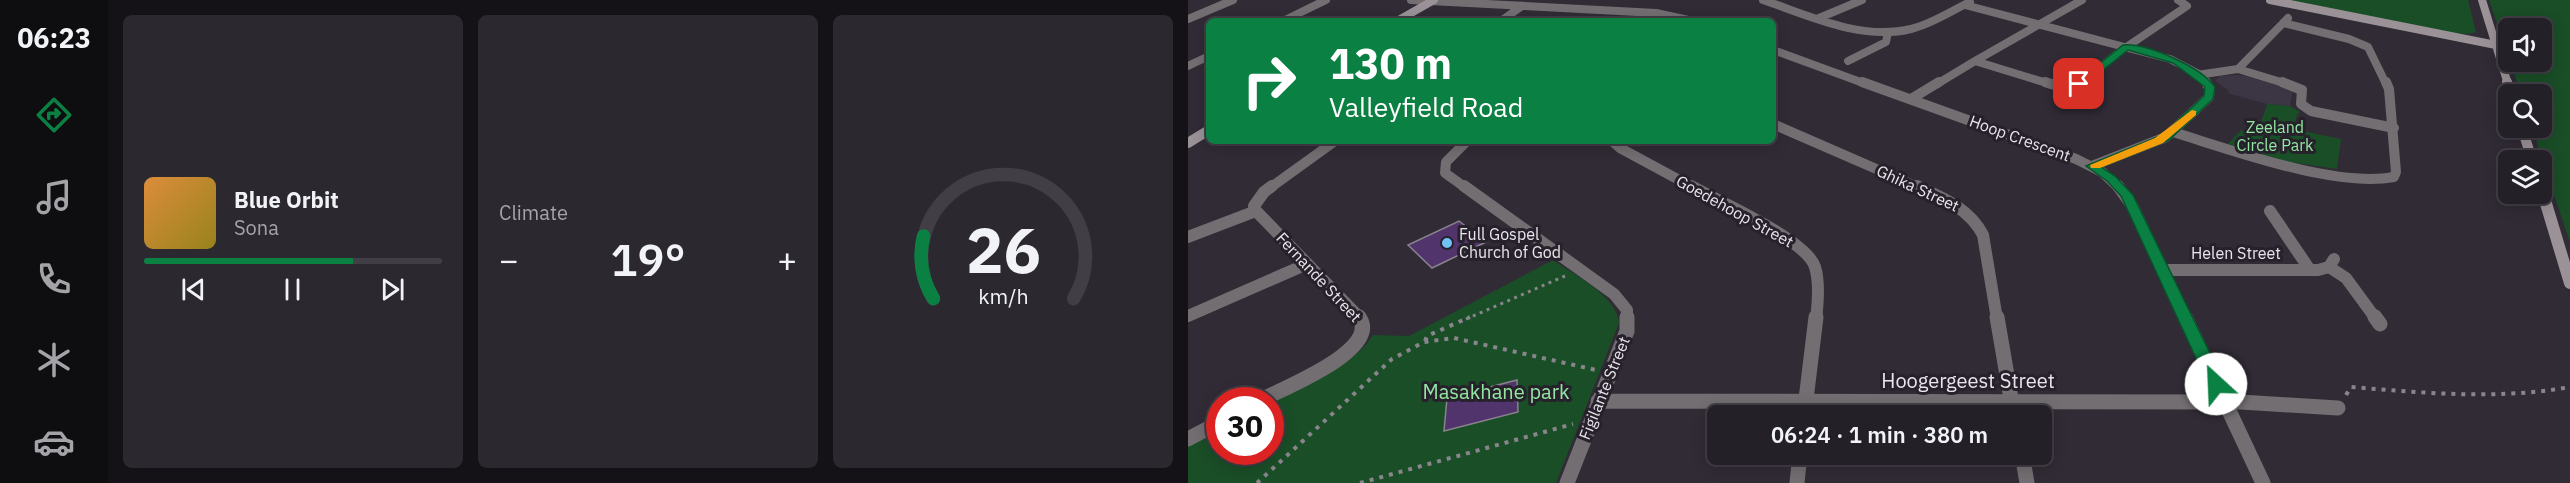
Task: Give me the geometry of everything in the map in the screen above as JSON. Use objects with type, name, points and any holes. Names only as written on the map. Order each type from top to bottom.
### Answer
[{"type":"main road","points":[[2270,0],[2496,45]]},
{"type":"main road","points":[[2481,0],[2508,84]]},
{"type":"main road","points":[[1401,18],[1432,1]]},
{"type":"main road","points":[[1188,143],[1206,132]]},
{"type":"main road","points":[[2546,204],[2570,283]]},
{"type":"street","points":[[1188,19],[1233,0]]},
{"type":"street","points":[[1288,18],[1326,0]]},
{"type":"street","points":[[1411,0],[1612,10],[1664,14],[1680,18]]},
{"type":"street","points":[[1763,0],[1860,30],[1888,32],[1917,27],[1974,0]]},
{"type":"street","points":[[1819,18],[1862,0]]},
{"type":"street","points":[[1911,99],[2082,0]]},
{"type":"street","points":[[1975,61],[2058,86],[2072,87],[2187,6],[2178,0]]},
{"type":"street","points":[[1965,4],[2176,62],[2208,84],[2211,93],[2173,132],[2152,144],[2092,166]]},
{"type":"street","points":[[1505,18],[1522,6]]},
{"type":"street","points":[[1603,18],[1612,10]]},
{"type":"street","points":[[2173,132],[2275,163],[2381,181],[2391,179],[2396,175],[2394,128],[2389,89],[2368,47],[2286,20],[2238,69]]},
{"type":"street","points":[[1848,61],[1886,42],[1888,32]]},
{"type":"street","name":"Hoop Crescent","points":[[1776,51],[2092,166],[2111,179],[2127,195],[2263,483]]},
{"type":"street","points":[[1188,66],[1206,57]]},
{"type":"street","points":[[2197,75],[2238,69],[2298,87],[2302,90],[2301,104],[2311,111],[2394,128]]},
{"type":"street","name":"Ghika Street","points":[[1776,125],[1946,199],[1964,210],[1976,222],[1983,235],[2012,405]]},
{"type":"street","points":[[1188,237],[1256,211],[1254,206],[1256,201],[1264,192],[1331,144]]},
{"type":"street","name":"Figilante Street","points":[[1464,144],[1446,162],[1445,174],[1620,298],[1627,310],[1627,331],[1567,483]]},
{"type":"street","name":"Goedehoop Street","points":[[1615,144],[1796,244],[1812,261],[1819,284],[1805,405]]},
{"type":"street","name":"Fernande Street","points":[[1256,211],[1361,319],[1365,328],[1353,349],[1343,357],[1284,388]]},
{"type":"street","name":"Helen Street","points":[[2270,211],[2310,270]]},
{"type":"street","name":"Helen Street","points":[[2163,270],[2310,270],[2331,263],[2346,278],[2380,324]]},
{"type":"street","points":[[1188,316],[1307,264]]},
{"type":"street","name":"Hoogergeest Street","points":[[1598,400],[1713,405]]},
{"type":"street","name":"Hoogergeest Street","points":[[2052,408],[2225,403],[2338,408]]},
{"type":"street","points":[[1188,438],[1206,429]]},
{"type":"street","points":[[1797,483],[1799,465]]},
{"type":"street","points":[[2024,465],[2027,483]]},
{"type":"path","points":[[1424,342],[1427,336],[1580,270]]},
{"type":"path","points":[[1257,483],[1392,359],[1424,342],[1454,338],[1609,373]]},
{"type":"path","points":[[2338,408],[2351,387],[2474,394],[2542,394],[2570,387]]},
{"type":"path","points":[[1360,483],[1591,419]]},
{"type":"shaded area","points":[[2220,76],[2251,76],[2293,89],[2290,106],[2267,104],[2227,93],[2229,91],[2215,81]]},
{"type":"green space","points":[[2283,0],[2468,0],[2476,32],[2452,33]]},
{"type":"green space","points":[[2489,0],[2570,0],[2570,243],[2552,189],[2552,150],[2539,150],[2535,138],[2552,138],[2552,84],[2518,84],[2513,72],[2552,72],[2552,18],[2498,18],[2498,27]]},
{"type":"green space","name":"Zeeland Circle Park","points":[[2267,104],[2290,106],[2300,112],[2294,128],[2298,130],[2341,139],[2337,169],[2283,161],[2228,144],[2241,130],[2250,133],[2262,119]]},
{"type":"green space","name":"Masakhane park","points":[[1553,260],[1603,295],[1617,313],[1619,323],[1556,483],[1188,483],[1188,446],[1206,436],[1206,465],[1284,465],[1284,396],[1340,366],[1364,347],[1373,335],[1409,336]]},
{"type":"building","name":"Full Gospel Church of God","points":[[1459,221],[1486,242],[1432,268],[1408,245]]},
{"type":"building","points":[[1517,380],[1518,412],[1444,431],[1447,398]]},
{"type":"slow traffic","points":[[2096,165],[2159,141],[2173,132],[2192,113]]},
{"type":"place","name":"Full Gospel Church of God","points":[[1447,243]]},
{"type":"route","points":[[2079,84],[2126,47],[2176,62],[2205,80],[2210,87],[2209,97],[2166,137],[2092,166],[2111,179],[2127,195],[2216,384]]}]
